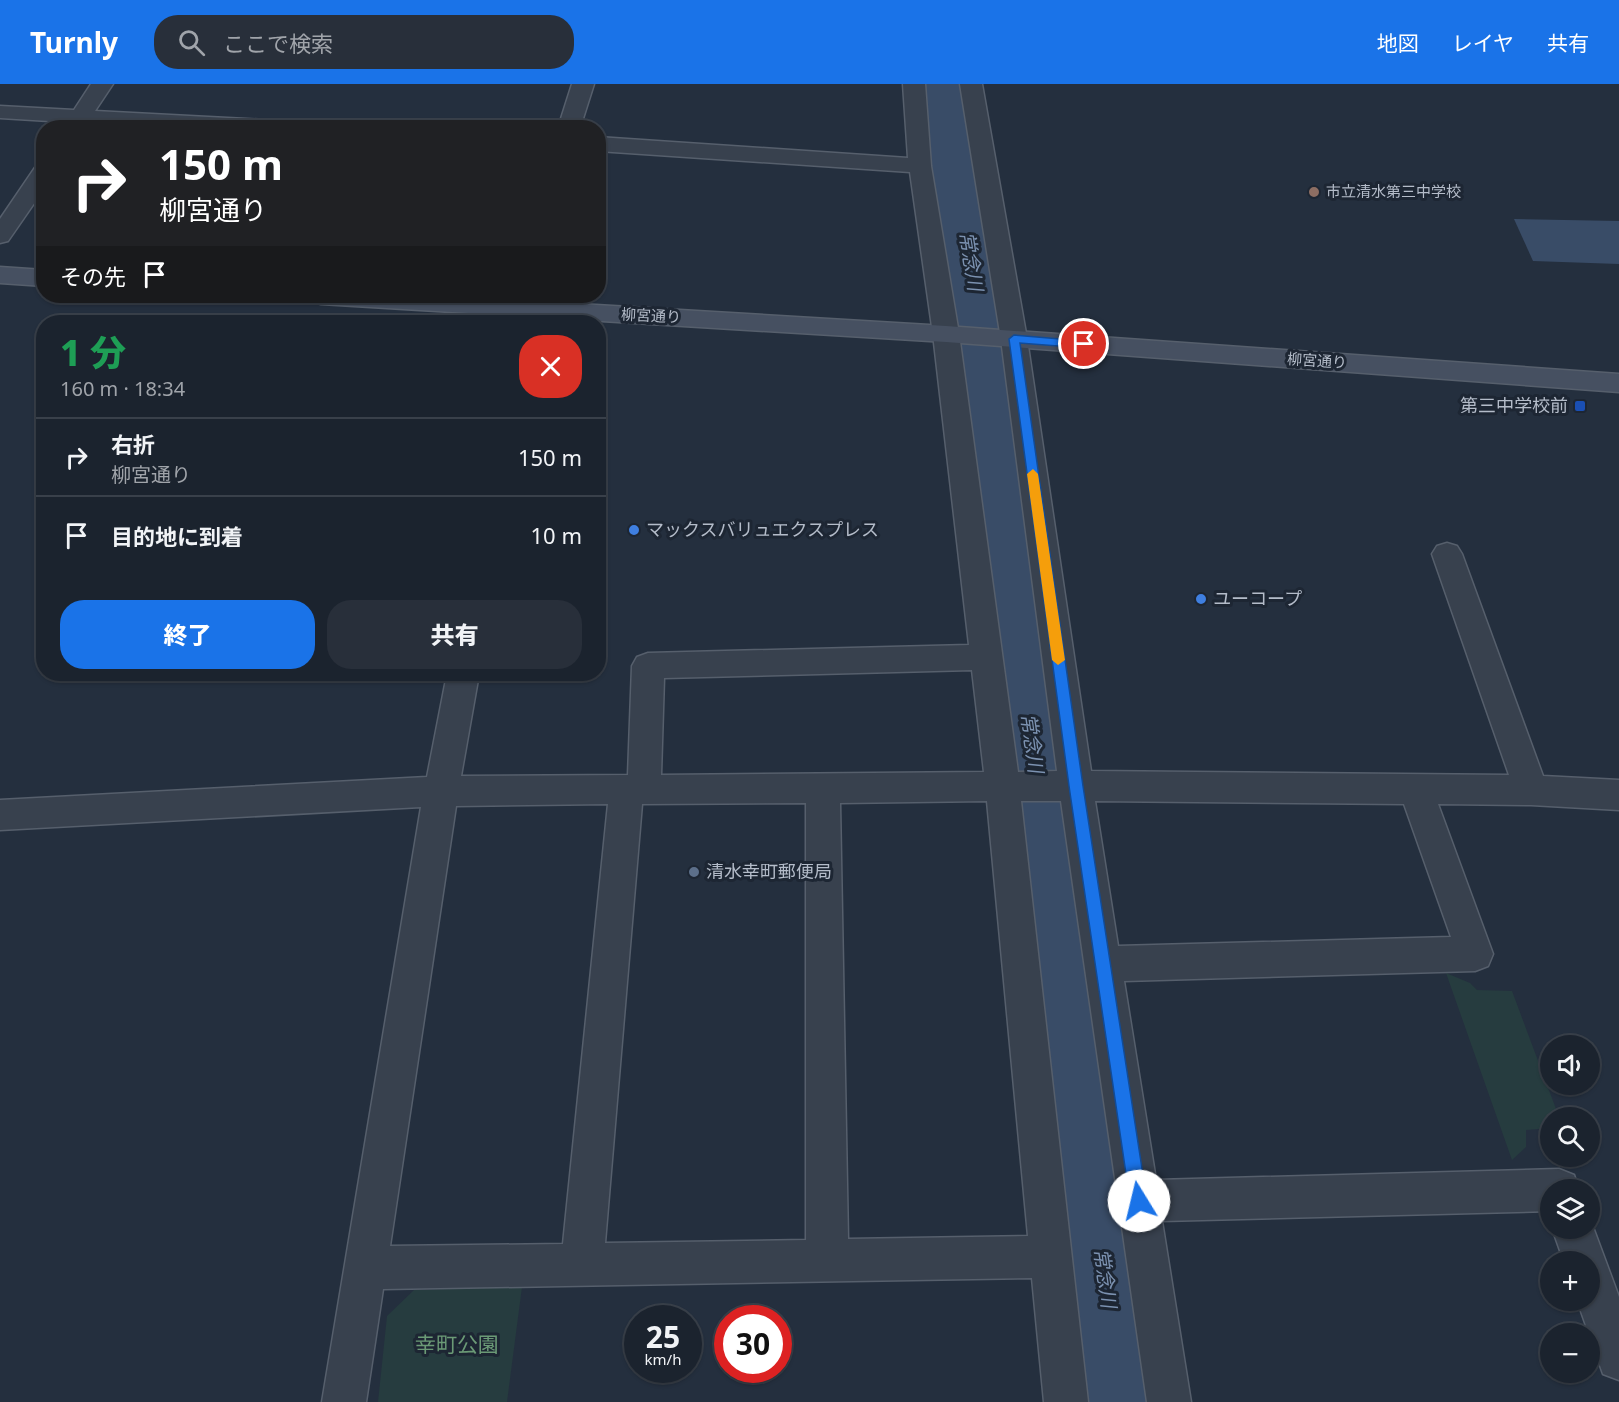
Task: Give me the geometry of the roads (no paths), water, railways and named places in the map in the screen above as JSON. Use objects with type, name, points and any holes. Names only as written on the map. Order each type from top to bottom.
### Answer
[{"type":"street","points":[[77,120],[102,84]]},
{"type":"street","points":[[572,120],[583,84]]},
{"type":"street","points":[[914,84],[921,166],[946,334],[1003,788],[1066,1402]]},
{"type":"street","points":[[971,84],[1014,339],[1102,964],[1170,1402]]},
{"type":"street","points":[[0,112],[61,120]]},
{"type":"street","points":[[606,145],[921,166]]},
{"type":"street","points":[[0,236],[36,183]]},
{"type":"street","points":[[0,275],[36,277]]},
{"type":"street","name":"柳宮通り","points":[[434,303],[946,334],[1619,383]]},
{"type":"street","points":[[1447,554],[1531,790]]},
{"type":"street","points":[[582,1264],[648,666],[986,657]]},
{"type":"street","points":[[344,1402],[441,791],[462,681]]},
{"type":"street","points":[[0,815],[441,791],[1076,786],[1531,790],[1619,795]]},
{"type":"street","points":[[823,788],[827,1260]]},
{"type":"street","points":[[1102,964],[1475,954],[1416,789]]},
{"type":"street","points":[[1139,1201],[1540,1190]]},
{"type":"street","points":[[366,1268],[1052,1257]]},
{"type":"street","points":[[1600,1304],[1619,1358]]},
{"type":"water","points":[[1514,219],[1619,221],[1619,264],[1533,261]]},
{"type":"waterway","name":"常念川","points":[[943,84],[1003,468],[1007,562],[1088,1175],[1122,1402]]},
{"type":"place","name":"市立清水第三中学校","points":[[1314,192]]},
{"type":"place","name":"第三中学校前","points":[[1580,406]]},
{"type":"place","name":"マックスバリュエクスプレス","points":[[634,530]]},
{"type":"place","name":"ユーコープ","points":[[1201,599]]},
{"type":"place","name":"清水幸町郵便局","points":[[694,872]]},
{"type":"park label","name":"幸町公園","points":[[457,1345]]}]
